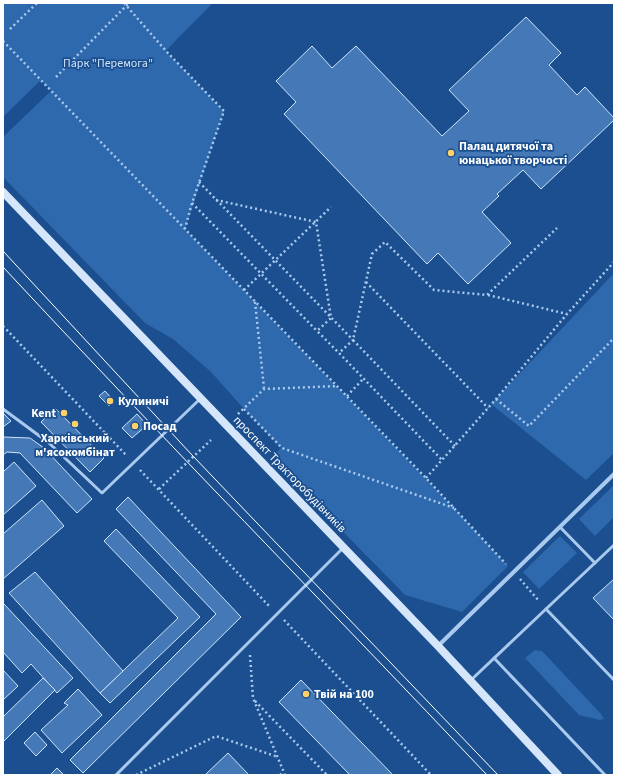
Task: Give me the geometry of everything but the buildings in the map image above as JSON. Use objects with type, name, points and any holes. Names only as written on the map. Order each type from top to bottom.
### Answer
[{"type":"main road","name":"проспект Тракторобудівників","points":[[3,192],[344,547],[558,775]]},
{"type":"street","points":[[438,646],[614,474]]},
{"type":"lane","points":[[3,409],[49,443],[102,493],[201,398]]},
{"type":"lane","points":[[560,527],[595,563]]},
{"type":"lane","points":[[470,681],[614,545]]},
{"type":"lane","points":[[116,775],[344,547]]},
{"type":"lane","points":[[546,609],[614,680]]},
{"type":"lane","points":[[494,658],[605,775]]},
{"type":"path","points":[[10,29],[37,3]]},
{"type":"path","points":[[56,77],[126,4],[166,51],[224,111],[192,203],[185,229]]},
{"type":"path","points":[[3,41],[426,478],[514,572],[546,609]]},
{"type":"path","points":[[199,182],[455,446]]},
{"type":"path","points":[[216,199],[316,222]]},
{"type":"path","points":[[192,203],[364,378],[442,460]]},
{"type":"path","points":[[244,290],[331,207]]},
{"type":"path","points":[[316,222],[331,318]]},
{"type":"path","points":[[487,295],[557,228]]},
{"type":"path","points":[[339,353],[353,340],[372,254],[385,242],[434,290],[487,295],[567,314]]},
{"type":"path","points":[[426,478],[496,399],[567,314],[614,262]]},
{"type":"path","points":[[366,282],[488,408]]},
{"type":"path","points":[[255,301],[264,389]]},
{"type":"path","points":[[317,331],[331,318]]},
{"type":"path","points":[[3,326],[431,775]]},
{"type":"path","points":[[496,399],[529,426],[614,338]]},
{"type":"path","points":[[347,396],[364,378]]},
{"type":"path","points":[[238,414],[264,389],[338,386]]},
{"type":"path","points":[[244,409],[282,448],[455,509]]},
{"type":"path","points":[[159,490],[211,440]]},
{"type":"path","points":[[249,642],[253,698],[284,773],[280,775]]},
{"type":"path","points":[[253,698],[327,775]]},
{"type":"path","points":[[136,775],[216,736],[278,757]]},
{"type":"green space","name":"Парк \"Перемога\"","points":[[3,3],[213,3],[166,51],[224,111],[185,229],[508,566],[462,612],[405,595],[271,458],[281,448],[211,372],[173,339],[145,323],[3,177],[3,137],[51,91],[41,80],[3,117]]},
{"type":"green space","points":[[614,273],[614,453],[586,480],[491,404]]},
{"type":"green space","points":[[614,485],[614,517],[595,536],[579,519]]},
{"type":"green space","points":[[560,536],[577,553],[539,589],[523,572]]},
{"type":"green space","points":[[535,650],[542,651],[604,719],[600,720],[579,715],[525,658]]},
{"type":"tram line","points":[[3,251],[192,455],[498,775]]},
{"type":"tram line","points":[[3,267],[123,395],[487,775]]},
{"type":"place","name":"Палац дитячої та юнацької творчості","points":[[451,153]]},
{"type":"place","name":"Кулиничі","points":[[110,401]]},
{"type":"place","name":"Kent","points":[[64,413]]},
{"type":"place","name":"Харківський м'ясокомбінат","points":[[75,424]]},
{"type":"place","name":"Посад","points":[[135,426]]},
{"type":"place","name":"Твій на 100","points":[[306,694]]}]
